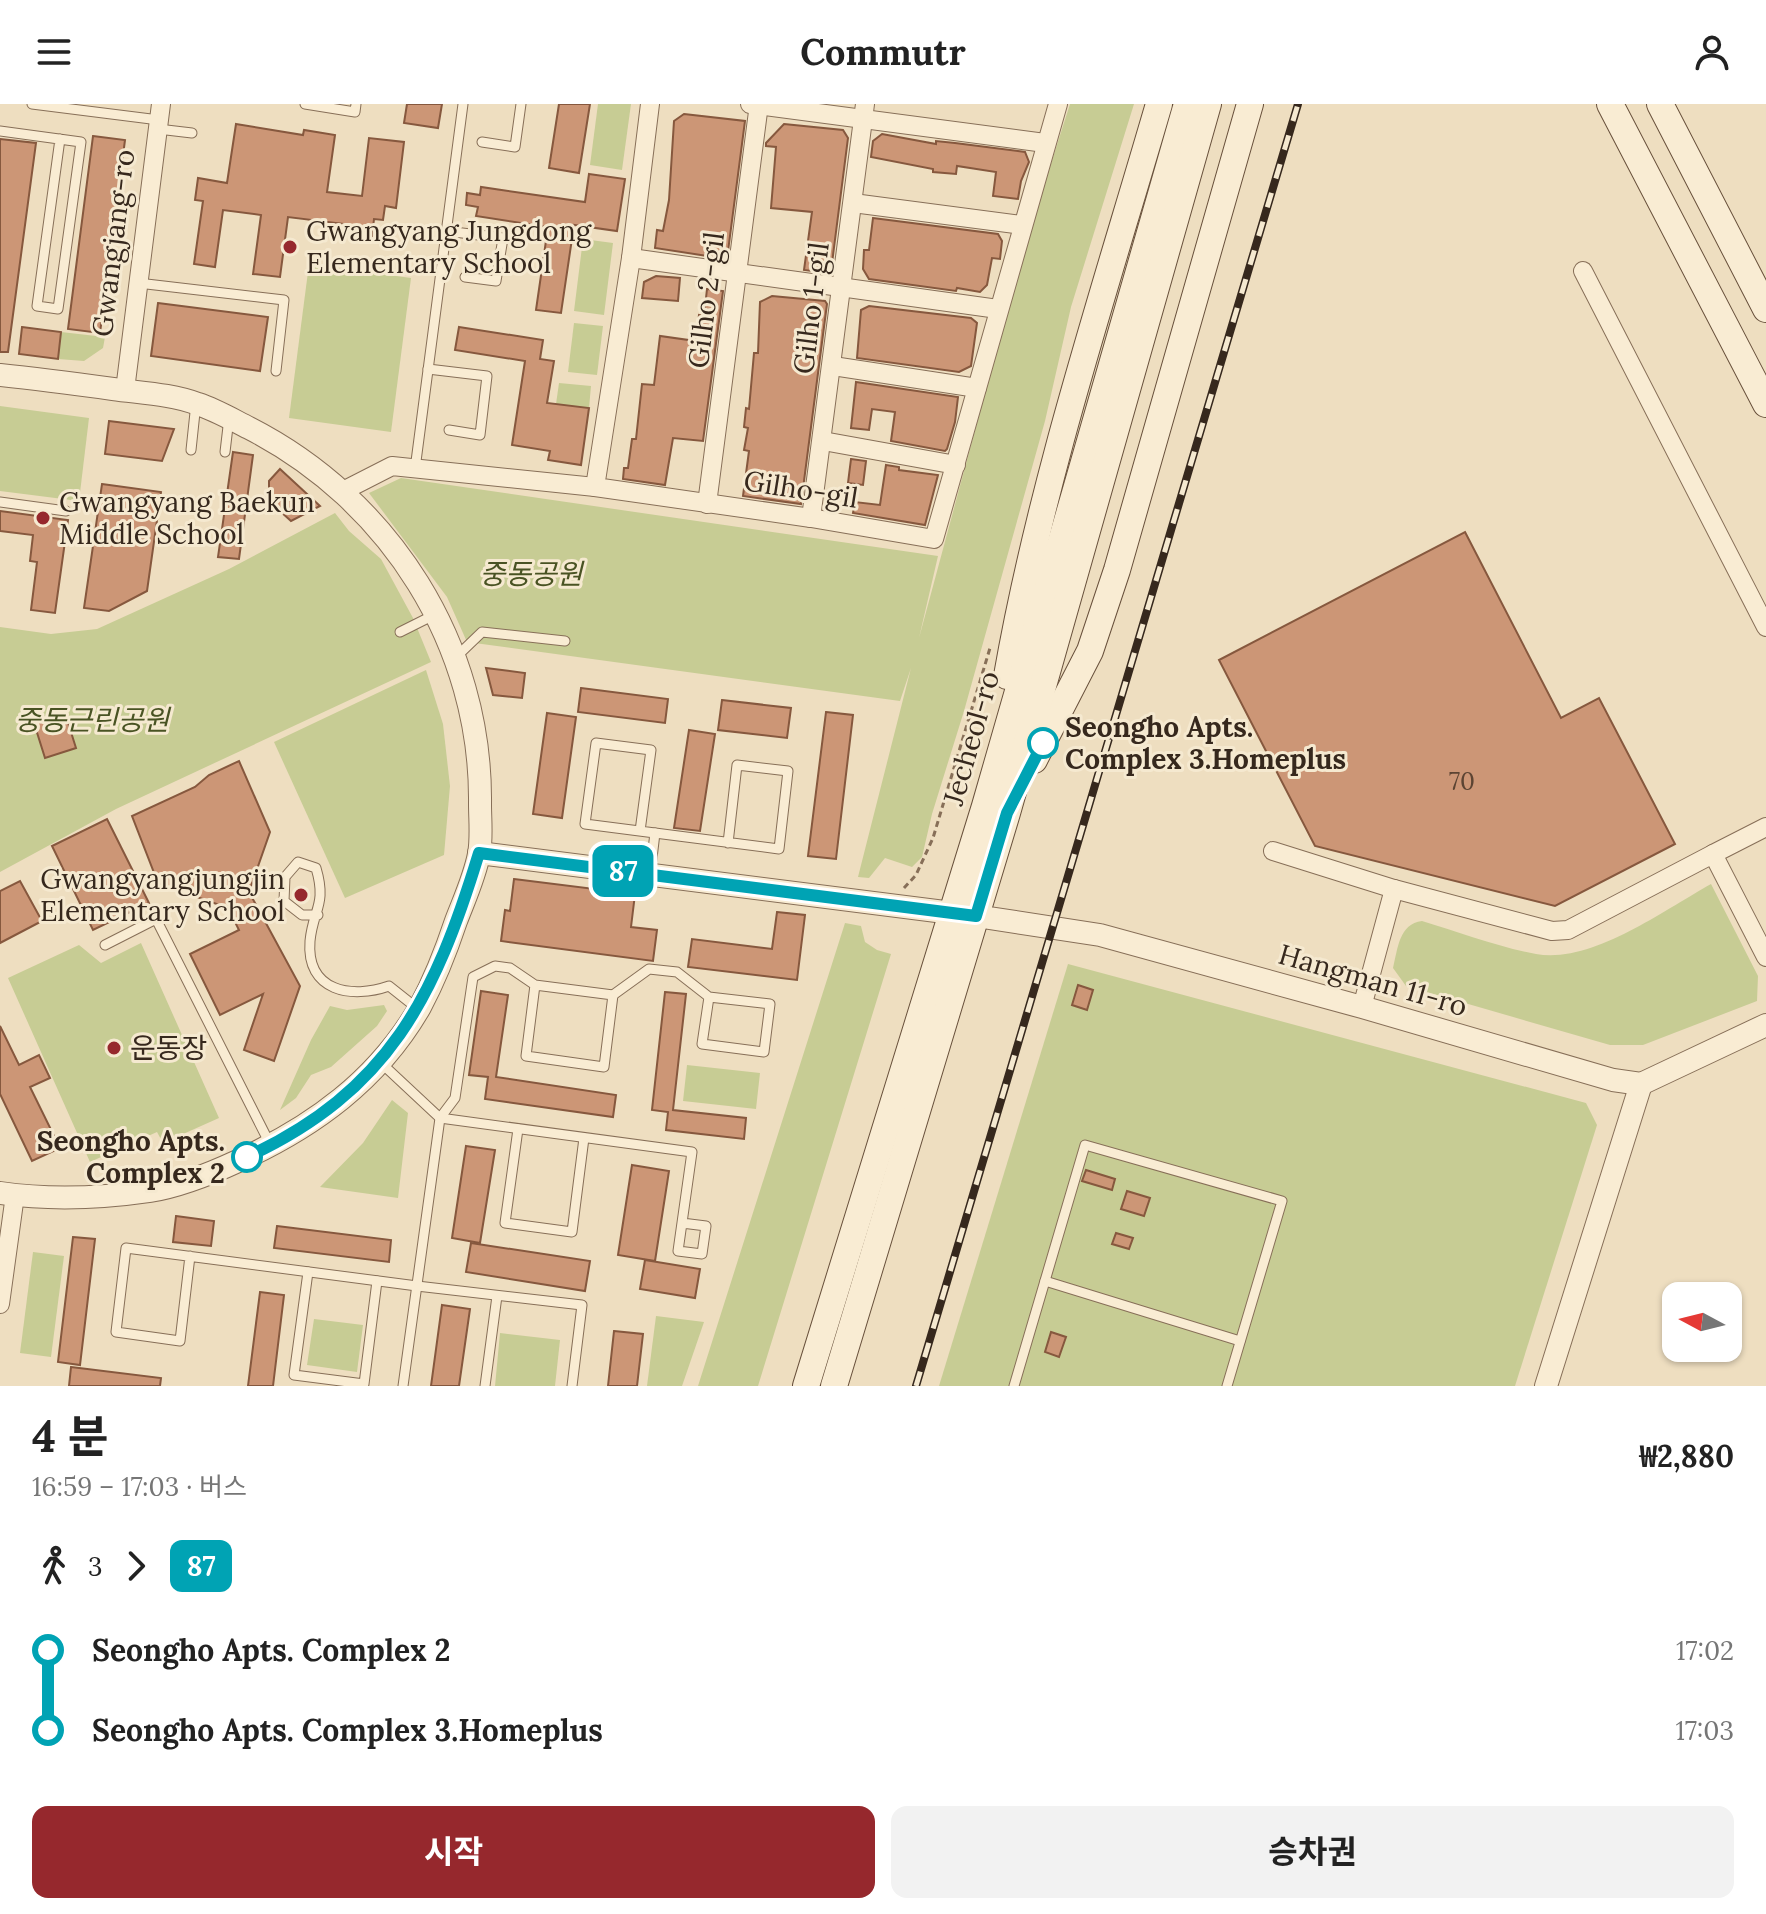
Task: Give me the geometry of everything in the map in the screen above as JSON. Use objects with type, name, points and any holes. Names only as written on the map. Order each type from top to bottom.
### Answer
[{"type":"main road","points":[[996,810],[1017,617],[1059,444],[1159,104]]},
{"type":"main road","name":"Jecheol-ro","points":[[996,810],[1187,104]]},
{"type":"main road","name":"Jecheol-ro","points":[[834,1386],[964,915],[1208,104]]},
{"type":"main road","points":[[996,810],[1090,651],[1117,570],[1250,104]]},
{"type":"main road","points":[[1610,104],[1766,404]]},
{"type":"main road","points":[[1660,104],[1766,309]]},
{"type":"main road","name":"Jecheol-ro","points":[[806,1386],[964,915]]},
{"type":"street","points":[[595,487],[631,258],[650,104]]},
{"type":"street","name":"Gilho-gil","points":[[343,491],[392,466],[595,487],[934,539],[1058,104]]},
{"type":"street","points":[[755,105],[864,111],[1045,143]]},
{"type":"street","name":"Gilho 2-gil","points":[[707,504],[738,272],[755,105]]},
{"type":"street","name":"Gilho 1-gil","points":[[811,518],[864,111]]},
{"type":"street","name":"Gwangjang-ro","points":[[125,390],[159,118]]},
{"type":"street","points":[[853,203],[1022,225]]},
{"type":"street","points":[[631,258],[998,309]]},
{"type":"street","points":[[1583,271],[1766,627]]},
{"type":"street","points":[[833,366],[977,388]]},
{"type":"street","points":[[0,375],[125,390],[196,403],[272,440],[343,491],[396,550],[437,613],[456,657],[472,714],[479,766],[479,853],[441,964],[418,1009],[379,1061],[348,1094],[311,1123],[271,1146],[222,1168],[151,1191],[67,1197],[8,1194],[0,1304]]},
{"type":"street","points":[[823,441],[956,465]]},
{"type":"street","points":[[1273,851],[1394,889],[1552,931],[1568,930],[1766,827]]},
{"type":"street","name":"Hangman 11-ro","points":[[479,853],[1100,935],[1613,1080],[1641,1084]]},
{"type":"street","points":[[1713,854],[1766,957]]},
{"type":"street","points":[[1362,1007],[1394,889]]},
{"type":"street","points":[[1546,1386],[1641,1084],[1766,1025]]},
{"type":"lane","points":[[32,104],[159,118],[192,133]]},
{"type":"lane","points":[[305,104],[355,112],[356,104]]},
{"type":"lane","points":[[415,469],[463,104]]},
{"type":"lane","points":[[482,142],[515,147],[521,104]]},
{"type":"lane","points":[[0,131],[60,139],[81,142],[58,309],[37,306],[60,139]]},
{"type":"lane","points":[[446,231],[503,238],[496,281],[465,277]]},
{"type":"lane","points":[[138,283],[284,300],[276,371]]},
{"type":"lane","points":[[428,369],[487,376],[480,435],[449,430]]},
{"type":"lane","points":[[191,450],[196,403]]},
{"type":"lane","points":[[225,452],[229,418]]},
{"type":"lane","points":[[0,502],[66,511]]},
{"type":"lane","points":[[400,632],[437,613]]},
{"type":"lane","points":[[456,657],[482,632],[565,641]]},
{"type":"lane","points":[[640,831],[651,750],[596,743],[585,824],[728,843],[779,849],[788,771],[737,765],[728,843]]},
{"type":"lane","points":[[650,875],[655,833]]},
{"type":"lane","points":[[318,915],[302,915],[284,901],[285,877],[298,862],[316,868],[322,888],[318,915],[310,940],[311,962],[324,983],[343,992],[369,993],[389,986],[418,1009]]},
{"type":"lane","points":[[105,945],[156,919],[271,1146]]},
{"type":"lane","points":[[403,1386],[440,1118],[455,1098],[473,977],[495,966],[510,968],[535,985],[613,995],[649,969],[677,972],[709,997],[770,1004],[764,1052],[702,1044],[709,997]]},
{"type":"lane","points":[[535,985],[526,1056],[604,1067],[613,995]]},
{"type":"lane","points":[[379,1061],[440,1118],[692,1152],[682,1223]]},
{"type":"lane","points":[[518,1129],[505,1223],[572,1232],[584,1138]]},
{"type":"lane","points":[[1014,1386],[1085,1145],[1282,1201],[1227,1386]]},
{"type":"lane","points":[[190,1256],[180,1341],[116,1332],[126,1248],[190,1256],[377,1281],[582,1305],[572,1386]]},
{"type":"lane","points":[[308,1272],[294,1375],[364,1384],[377,1281]]},
{"type":"lane","points":[[1045,1281],[1240,1341]]},
{"type":"lane","points":[[485,1386],[497,1296]]},
{"type":"green space","points":[[598,104],[631,104],[622,170],[590,165]]},
{"type":"green space","name":"중동공원","points":[[1070,104],[1134,104],[1071,307],[1045,421],[922,857],[912,867],[885,858],[869,878],[858,877],[911,668],[900,701],[467,642],[447,597],[369,493],[401,478],[938,556],[919,638],[1025,245]]},
{"type":"green space","points":[[583,239],[613,243],[604,315],[574,311]]},
{"type":"green space","points":[[309,264],[411,278],[391,432],[289,418]]},
{"type":"green space","points":[[574,323],[603,326],[597,375],[568,372]]},
{"type":"green space","points":[[61,332],[105,337],[103,348],[84,361],[58,359]]},
{"type":"green space","points":[[559,383],[591,386],[589,408],[556,404]]},
{"type":"green space","points":[[0,406],[89,418],[79,501],[0,491]]},
{"type":"green space","name":"중동근린공원","points":[[335,513],[349,531],[381,559],[413,618],[431,662],[116,809],[0,872],[0,627],[51,634],[97,629],[229,569]]},
{"type":"green space","points":[[426,670],[443,724],[450,786],[444,855],[345,898],[274,742]]},
{"type":"green space","points":[[1711,884],[1758,976],[1757,1001],[1643,1045],[1610,1045],[1406,986],[1393,968],[1404,932],[1414,923],[1422,921],[1536,954],[1558,955],[1604,943]]},
{"type":"green space","points":[[845,923],[861,926],[865,942],[891,954],[758,1386],[698,1386]]},
{"type":"green space","name":"운동장","points":[[141,943],[219,1118],[163,1143],[157,1132],[90,1162],[8,978],[79,945],[101,963]]},
{"type":"green space","points":[[1068,964],[1586,1103],[1597,1125],[1515,1386],[939,1386]]},
{"type":"green space","points":[[384,1005],[387,1011],[377,1026],[331,1067],[311,1075],[296,1098],[280,1110],[330,1006],[347,1010]]},
{"type":"green space","points":[[687,1065],[760,1073],[756,1109],[683,1101]]},
{"type":"green space","points":[[392,1100],[408,1113],[398,1198],[320,1187],[363,1143]]},
{"type":"green space","points":[[33,1252],[64,1256],[51,1357],[20,1353]]},
{"type":"green space","points":[[656,1316],[704,1322],[682,1386],[647,1386]]},
{"type":"green space","points":[[314,1319],[363,1325],[357,1372],[307,1365]]},
{"type":"green space","points":[[500,1333],[560,1340],[555,1386],[495,1386]]},
{"type":"building","points":[[407,104],[442,104],[438,128],[404,123]]},
{"type":"building","points":[[559,104],[590,104],[579,173],[549,168]]},
{"type":"building","points":[[684,114],[745,121],[727,259],[655,248],[657,230],[663,231],[669,200],[674,121]]},
{"type":"building","points":[[236,124],[303,135],[304,130],[335,135],[327,192],[362,196],[369,138],[404,142],[396,208],[385,206],[383,220],[374,219],[372,236],[352,233],[353,225],[288,217],[280,277],[253,274],[261,215],[223,210],[215,267],[194,264],[203,201],[195,200],[198,178],[227,183]]},
{"type":"building","points":[[784,124],[843,130],[848,138],[831,271],[828,273],[804,270],[812,212],[771,208],[776,147],[766,146],[766,143]]},
{"type":"building","points":[[882,134],[936,144],[936,141],[1025,152],[1029,162],[1018,199],[993,196],[996,172],[957,166],[956,174],[933,172],[933,169],[871,157],[873,141]]},
{"type":"building","points":[[93,136],[125,140],[100,333],[68,329]]},
{"type":"building","points":[[0,139],[36,143],[8,352],[0,352]]},
{"type":"building","points":[[589,174],[625,179],[617,231],[574,225],[561,313],[536,310],[548,227],[476,216],[478,207],[466,205],[467,193],[480,195],[481,187],[585,202]]},
{"type":"building","points":[[873,218],[998,234],[1002,241],[1000,259],[992,258],[987,285],[980,292],[869,279],[863,269],[864,250],[869,250]]},
{"type":"building","points":[[656,276],[680,278],[678,301],[642,298],[644,282]]},
{"type":"building","points":[[707,289],[723,291],[703,441],[673,438],[665,485],[623,479],[624,468],[628,468],[632,439],[636,439],[642,384],[654,385],[660,336],[696,341],[699,315],[704,316]]},
{"type":"building","points":[[772,296],[825,301],[827,304],[801,504],[743,496],[749,451],[744,450],[748,428],[744,427],[746,408],[749,409],[754,353],[758,353],[760,302]]},
{"type":"building","points":[[158,303],[268,317],[260,371],[151,356]]},
{"type":"building","points":[[869,306],[971,318],[977,323],[971,366],[959,372],[857,358],[861,310]]},
{"type":"building","points":[[22,327],[61,332],[58,359],[19,354]]},
{"type":"building","points":[[459,327],[543,340],[540,359],[554,361],[547,403],[589,408],[581,465],[548,460],[550,451],[512,445],[525,361],[455,350]]},
{"type":"building","points":[[856,382],[958,397],[947,449],[891,441],[895,412],[872,409],[869,430],[851,428]]},
{"type":"building","points":[[109,421],[174,429],[162,461],[105,454]]},
{"type":"building","points":[[233,452],[253,455],[239,559],[218,557]]},
{"type":"building","points":[[851,459],[866,461],[863,485],[848,483]]},
{"type":"building","points":[[886,465],[899,467],[899,470],[938,475],[925,525],[853,513],[855,502],[880,505]]},
{"type":"building","points":[[280,469],[320,506],[291,521],[269,501],[269,481]]},
{"type":"building","points":[[102,484],[161,492],[147,591],[109,611],[84,608]]},
{"type":"building","points":[[0,511],[68,520],[55,613],[31,610],[37,562],[30,561],[33,535],[0,531]]},
{"type":"building","points":[[1465,532],[1561,718],[1599,698],[1675,844],[1555,906],[1315,846],[1219,660]]},
{"type":"building","points":[[486,668],[525,673],[522,698],[493,695]]},
{"type":"building","points":[[581,688],[668,699],[665,723],[578,712]]},
{"type":"building","points":[[722,700],[791,708],[787,738],[718,730]]},
{"type":"building","points":[[826,712],[853,715],[836,859],[808,856]]},
{"type":"building","points":[[65,713],[76,748],[45,758],[34,723]]},
{"type":"building","points":[[547,713],[576,717],[562,818],[533,814]]},
{"type":"building","points":[[689,730],[715,734],[700,831],[674,828]]},
{"type":"building","points":[[239,761],[270,832],[249,892],[300,986],[274,1061],[244,1050],[263,994],[220,1015],[190,954],[239,930],[228,908],[158,883],[132,816],[195,787],[209,775]]},
{"type":"building","points":[[107,819],[149,903],[93,930],[52,846]]},
{"type":"building","points":[[514,879],[635,894],[631,927],[657,930],[653,961],[501,941],[505,910],[510,911]]},
{"type":"building","points":[[20,881],[42,921],[0,943],[0,891]]},
{"type":"building","points":[[777,912],[805,915],[797,980],[688,967],[692,939],[772,949]]},
{"type":"building","points":[[1078,985],[1093,990],[1087,1010],[1072,1005]]},
{"type":"building","points":[[481,991],[508,995],[496,1077],[616,1095],[613,1117],[485,1099],[488,1077],[469,1075]]},
{"type":"building","points":[[665,992],[686,994],[673,1110],[746,1118],[744,1139],[666,1130],[668,1112],[652,1110]]},
{"type":"building","points":[[0,1026],[19,1065],[39,1055],[50,1078],[30,1087],[60,1148],[32,1161],[0,1094]]},
{"type":"building","points":[[466,1146],[495,1150],[480,1243],[452,1238]]},
{"type":"building","points":[[632,1165],[669,1171],[655,1261],[618,1255]]},
{"type":"building","points":[[1086,1170],[1115,1179],[1112,1190],[1082,1181]]},
{"type":"building","points":[[1127,1191],[1150,1198],[1144,1216],[1121,1209]]},
{"type":"building","points":[[176,1216],[214,1221],[211,1246],[173,1242]]},
{"type":"building","points":[[277,1226],[391,1240],[389,1262],[274,1248]]},
{"type":"building","points":[[1116,1233],[1133,1238],[1129,1249],[1112,1244]]},
{"type":"building","points":[[73,1237],[95,1239],[80,1365],[58,1362]]},
{"type":"building","points":[[471,1243],[590,1261],[585,1291],[466,1272]]},
{"type":"building","points":[[645,1260],[700,1269],[695,1298],[640,1289]]},
{"type":"building","points":[[260,1292],[284,1295],[273,1386],[248,1386]]},
{"type":"building","points":[[442,1305],[470,1309],[459,1386],[431,1386]]},
{"type":"building","points":[[614,1331],[643,1334],[637,1386],[608,1386]]},
{"type":"building","points":[[1051,1332],[1066,1337],[1059,1357],[1045,1352]]},
{"type":"building","points":[[71,1367],[161,1378],[160,1386],[69,1386]]},
{"type":"railway","points":[[916,1386],[1298,104]]},
{"type":"bus line","name":"87","points":[[247,1157],[311,1123],[348,1094],[379,1061],[418,1009],[441,964],[479,853],[976,916],[1007,813],[1043,743]]},
{"type":"place","name":"Gwangyang Jungdong Elementary School","points":[[290,247]]},
{"type":"place","name":"Gwangyang Baekun Middle School","points":[[43,518]]},
{"type":"place","name":"Seongho Apts. Complex 3.Homeplus","points":[[1043,743]]},
{"type":"place","name":"Gwangyangjungjin Elementary School","points":[[301,895]]},
{"type":"place","name":"운동장","points":[[114,1048]]},
{"type":"place","name":"Seongho Apts. Complex 2","points":[[247,1157]]}]
